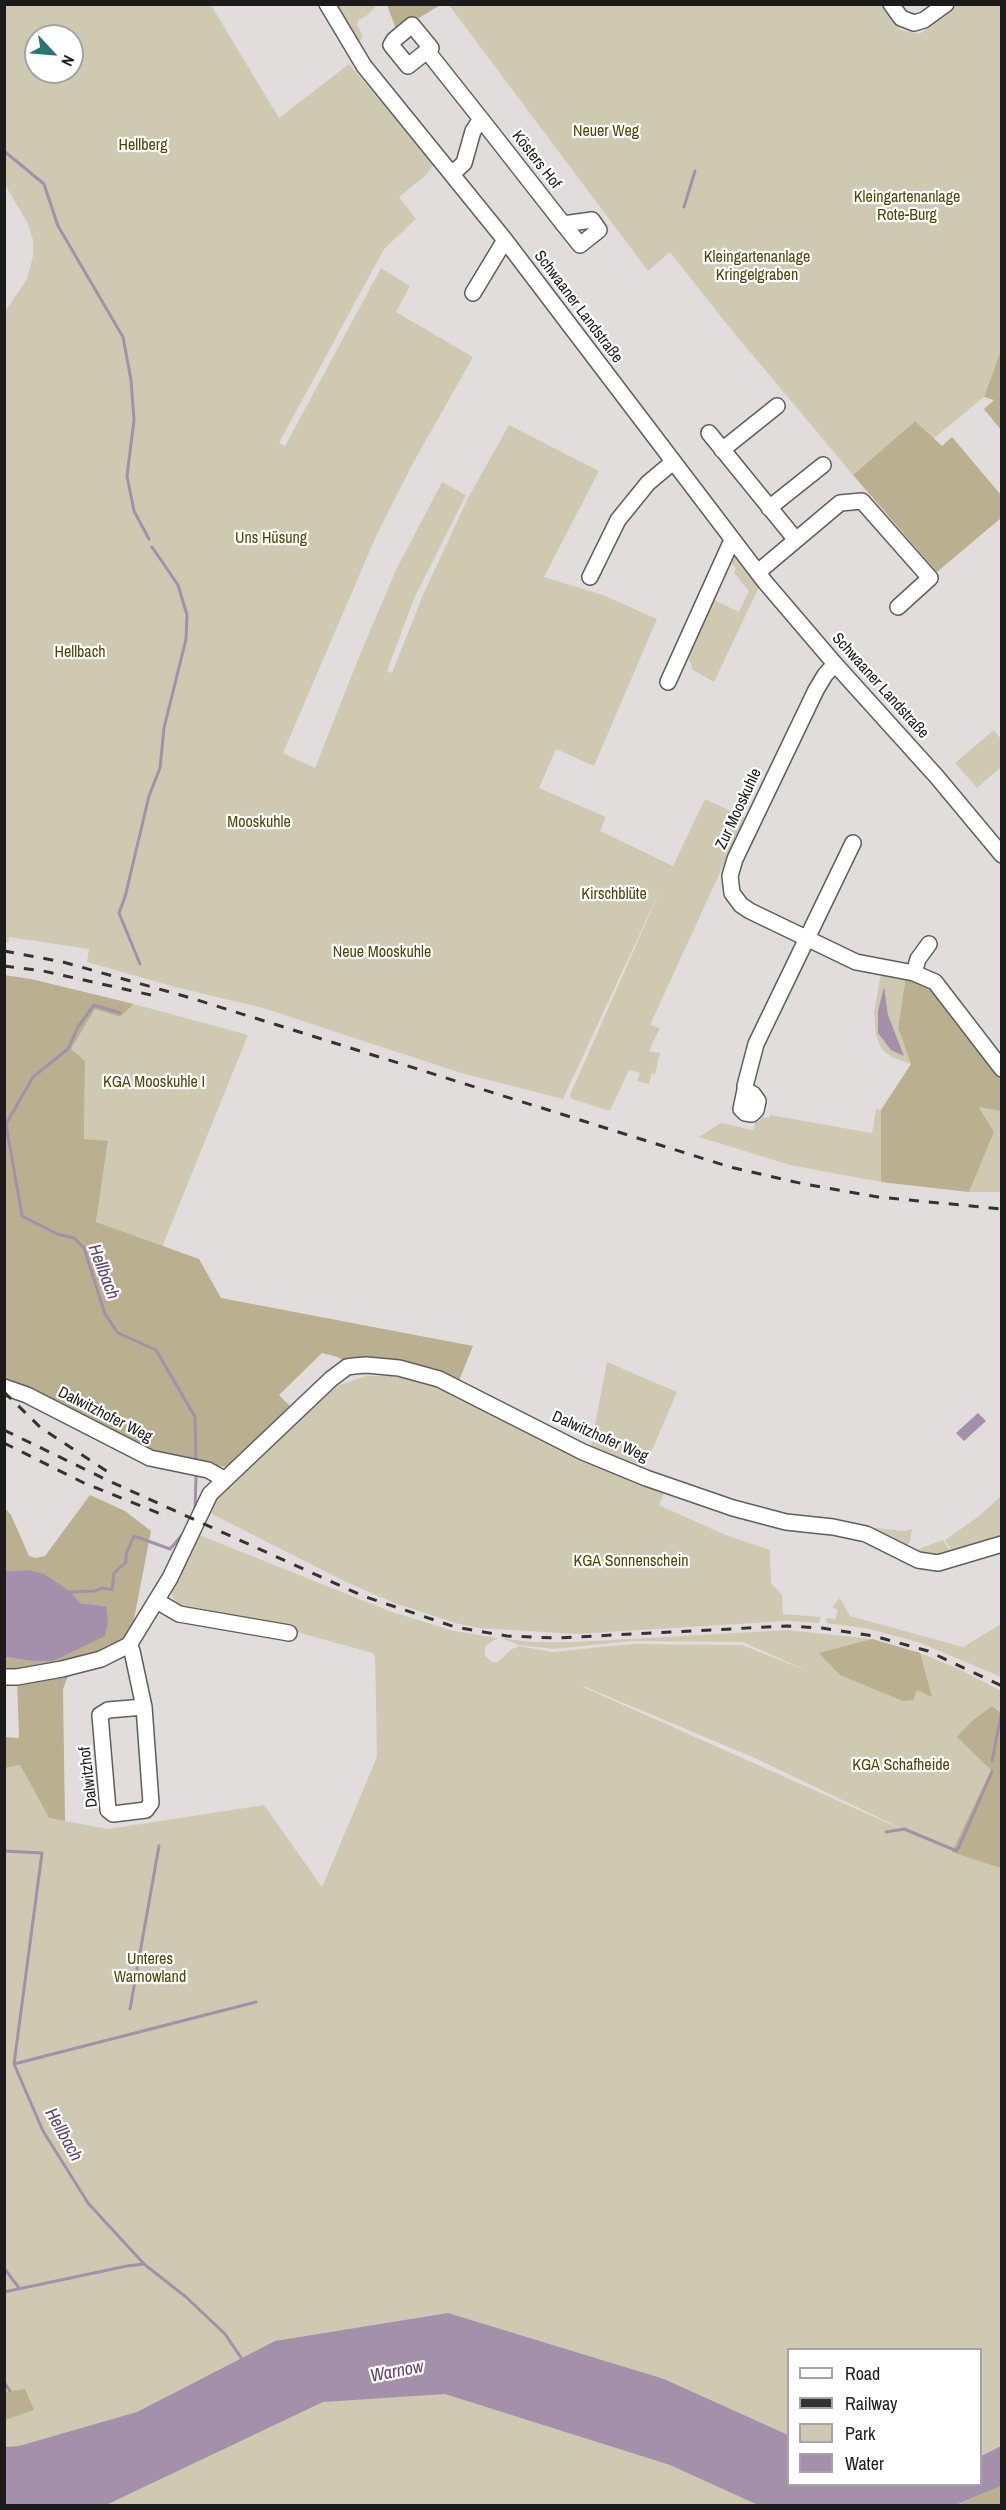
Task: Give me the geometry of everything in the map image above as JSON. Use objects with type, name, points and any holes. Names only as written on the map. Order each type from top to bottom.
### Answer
[{"type":"street","name":"Schwaaner Landstraße","points":[[327,4],[364,66],[505,240],[732,540],[835,664],[937,777],[1002,855]]},
{"type":"street","points":[[891,4],[901,18],[914,23],[924,20],[946,4]]},
{"type":"street","name":"Kösters Hof","points":[[427,51],[563,224]]},
{"type":"street","points":[[453,174],[464,163],[472,131],[481,119]]},
{"type":"street","points":[[473,292],[505,240]]},
{"type":"street","points":[[723,450],[777,406]]},
{"type":"street","points":[[709,434],[796,540]]},
{"type":"street","points":[[590,577],[618,520],[648,483],[673,462]]},
{"type":"street","points":[[769,508],[823,465]]},
{"type":"street","points":[[758,572],[840,503],[862,501],[930,578],[898,607]]},
{"type":"street","points":[[668,682],[732,540]]},
{"type":"street","name":"Zur Mooskuhle","points":[[835,664],[816,690],[735,859],[730,876],[732,893],[741,905],[864,964],[929,977],[941,987],[1002,1069]]},
{"type":"street","points":[[745,1090],[756,1044],[854,843]]},
{"type":"street","points":[[914,973],[918,959],[929,944]]},
{"type":"street","name":"Dalwitzhofer Weg","points":[[157,1601],[210,1494],[340,1372],[354,1366],[377,1365],[420,1373],[438,1379],[608,1463],[733,1508],[786,1522],[854,1531],[928,1563],[938,1563],[1002,1544]]},
{"type":"street","name":"Dalwitzhofer Weg","points":[[4,1387],[27,1395],[150,1458],[208,1470],[224,1479]]},
{"type":"street","points":[[4,1677],[62,1669],[101,1659],[129,1645],[157,1601],[179,1614],[289,1633]]},
{"type":"street","name":"Dalwitzhof","points":[[129,1645],[144,1707],[150,1803],[146,1810],[113,1814],[108,1810],[100,1715],[108,1710],[144,1707]]},
{"type":"green space","points":[[5,5],[211,5],[279,118],[349,64],[434,164],[426,175],[399,197],[416,219],[384,249],[279,443],[285,446],[381,268],[410,286],[396,312],[473,357],[412,465],[377,534],[283,753],[315,768],[396,570],[442,482],[466,495],[414,599],[387,671],[392,673],[423,595],[469,496],[509,425],[599,471],[544,577],[603,595],[657,619],[594,766],[556,749],[539,788],[606,817],[600,831],[673,866],[705,799],[745,818],[650,1025],[660,1028],[649,1051],[660,1053],[655,1074],[652,1073],[649,1084],[637,1081],[640,1073],[629,1070],[610,1111],[572,1099],[570,1095],[663,884],[563,1099],[461,1073],[263,1008],[175,987],[87,962],[89,949],[9,937],[8,943],[5,942],[4,313],[27,279],[33,256],[33,240],[27,222],[5,185]]},
{"type":"green space","points":[[335,5],[374,5],[375,7],[369,14],[359,20],[357,25],[363,37],[357,43]]},
{"type":"green space","points":[[449,5],[881,5],[900,30],[919,34],[943,18],[957,5],[1001,5],[1001,350],[984,397],[933,439],[915,421],[853,475],[725,322],[670,252],[648,271]]},
{"type":"green space","points":[[730,551],[759,587],[714,682],[693,670],[689,659],[685,656],[712,599],[739,612],[749,591],[734,573],[736,568],[729,561]]},
{"type":"green space","points":[[994,730],[1001,739],[1001,767],[977,788],[955,763]]},
{"type":"green space","points":[[881,973],[906,976],[898,1028],[911,1064],[892,1057],[882,1050],[876,1035],[874,1013]]},
{"type":"green space","name":"KGA Mooskuhle I","points":[[134,1004],[248,1035],[162,1247],[96,1222],[108,1142],[84,1139],[85,1062],[70,1050],[95,1009],[120,1017]]},
{"type":"green space","points":[[979,1106],[1001,1111],[1001,1192],[969,1192],[994,1132]]},
{"type":"green space","points":[[876,1109],[881,1110],[881,1182],[790,1165],[699,1137],[721,1123],[753,1130],[756,1120],[760,1121],[761,1117],[769,1118],[770,1115],[872,1133]]},
{"type":"green space","points":[[607,1362],[677,1392],[643,1471],[590,1450]]},
{"type":"green space","name":"KGA Sonnenschein","points":[[366,1376],[391,1376],[430,1384],[509,1422],[665,1491],[659,1505],[723,1534],[770,1550],[771,1583],[782,1595],[783,1614],[821,1617],[819,1623],[787,1621],[575,1634],[479,1628],[455,1623],[394,1603],[346,1582],[206,1511],[211,1501],[337,1386]]},
{"type":"green space","points":[[1001,1496],[1001,1539],[954,1554],[945,1540],[979,1516]]},
{"type":"green space","points":[[856,1526],[904,1531],[912,1529],[910,1542],[904,1547]]},
{"type":"green space","points":[[199,1535],[392,1612],[454,1631],[498,1638],[485,1648],[485,1656],[492,1662],[498,1662],[512,1649],[519,1646],[552,1652],[632,1644],[742,1645],[810,1672],[743,1642],[632,1641],[553,1649],[519,1645],[501,1638],[530,1642],[576,1642],[787,1630],[872,1639],[920,1653],[959,1669],[1001,1691],[1001,2446],[982,2456],[982,2348],[787,2348],[787,2486],[803,2486],[945,2505],[5,2506],[5,1768],[20,1765],[49,1818],[108,1829],[264,1805],[322,1887],[377,1757],[375,1657],[373,1653],[289,1630],[181,1608],[173,1598],[171,1590]],"holes":[[[583,1686],[755,1758],[917,1836],[583,1687]]]},
{"type":"green space","points":[[943,1540],[952,1553],[936,1557],[921,1555],[919,1549]]},
{"type":"green space","points":[[840,1598],[850,1616],[963,1647],[1001,1624],[1001,1677],[921,1643],[869,1629],[826,1623],[827,1618],[835,1619],[838,1610],[832,1607]]},
{"type":"shaded area","points":[[442,4],[398,34],[387,5]]},
{"type":"shaded area","points":[[1001,350],[1001,430],[984,409],[994,400],[984,397]]},
{"type":"shaded area","points":[[915,421],[942,446],[952,437],[1001,495],[1001,518],[937,572],[853,475]]},
{"type":"shaded area","points":[[4,975],[31,979],[134,1004],[120,1017],[95,1009],[71,1049],[85,1061],[84,1139],[108,1141],[96,1222],[199,1259],[221,1298],[473,1346],[458,1383],[345,1362],[338,1357],[322,1353],[279,1395],[293,1409],[234,1466],[225,1467],[171,1459],[5,1382]]},
{"type":"shaded area","points":[[906,976],[926,982],[1001,1080],[1001,1111],[979,1107],[994,1132],[969,1192],[881,1182],[881,1110],[911,1064],[898,1028]]},
{"type":"shaded area","points":[[90,1495],[125,1511],[151,1531],[129,1645],[72,1666],[63,1689],[65,1821],[49,1818],[20,1765],[5,1768],[5,1737],[19,1738],[17,1678],[5,1677],[4,1657],[31,1661],[106,1606],[80,1603],[71,1592],[28,1570],[5,1571],[5,1508],[11,1515],[29,1556],[36,1558],[45,1556]]},
{"type":"shaded area","points":[[872,1639],[920,1653],[932,1697],[917,1690],[913,1700],[903,1701],[840,1675],[819,1653]]},
{"type":"shaded area","points":[[992,1706],[1001,1713],[1001,1868],[952,1852],[991,1770],[957,1737],[971,1722]]},
{"type":"shaded area","points":[[25,2389],[34,2410],[5,2420],[5,2392]]},
{"type":"shaded area","points":[[1001,2486],[1001,2505],[956,2506],[957,2505]]},
{"type":"water","points":[[884,987],[888,1015],[904,1056],[891,1050],[878,1033],[878,1011]]},
{"type":"water","points":[[978,1413],[986,1421],[964,1441],[956,1433]]},
{"type":"water","points":[[28,1570],[44,1574],[71,1592],[80,1603],[106,1606],[108,1620],[105,1636],[53,1661],[31,1661],[5,1657],[5,1571]]},
{"type":"water","name":"Warnow","points":[[448,2313],[664,2379],[787,2435],[787,2486],[982,2486],[982,2456],[1001,2446],[1001,2486],[956,2505],[758,2505],[670,2465],[445,2394],[323,2402],[106,2505],[5,2505],[5,2447],[19,2446],[137,2412],[275,2341]]},
{"type":"waterway","name":"Hellbach","points":[[4,151],[44,184],[58,226],[123,337],[131,380],[134,420],[127,476],[134,511],[149,539]]},
{"type":"waterway","points":[[684,207],[695,171]]},
{"type":"waterway","name":"Hellbach","points":[[140,964],[119,913],[125,897],[149,796],[160,768],[164,728],[186,639],[187,615],[178,585],[152,547]]},
{"type":"waterway","name":"Hellbach","points":[[120,1013],[94,1005],[78,1027],[68,1049],[33,1077],[6,1124],[22,1216],[57,1234],[74,1238],[84,1248],[105,1314],[118,1333],[156,1350],[195,1417],[196,1462]]},
{"type":"waterway","name":"Hellbach","points":[[195,1510],[196,1477]]},
{"type":"waterway","name":"Hellbach","points":[[68,1595],[71,1592],[94,1591],[103,1588],[112,1590],[114,1573],[126,1562],[126,1554],[134,1536],[170,1549],[183,1534]]},
{"type":"waterway","points":[[992,1761],[1002,1710]]},
{"type":"waterway","points":[[886,1832],[904,1829],[957,1851],[992,1772]]},
{"type":"waterway","points":[[130,2009],[159,1846]]},
{"type":"waterway","name":"Hellbach","points":[[4,1851],[42,1853],[14,2064],[43,2131],[88,2203],[144,2264],[186,2297],[225,2334],[242,2359]]},
{"type":"waterway","points":[[14,2064],[256,2002]]},
{"type":"waterway","points":[[4,2292],[144,2264]]},
{"type":"waterway","points":[[4,2268],[19,2288]]},
{"type":"waterway","points":[[4,2382],[10,2391]]},
{"type":"railway","points":[[4,951],[63,962],[191,998],[730,1167],[804,1184],[878,1197],[1002,1209]]},
{"type":"railway","points":[[4,966],[43,971],[151,995]]},
{"type":"railway","points":[[4,1392],[41,1428],[111,1474]]},
{"type":"railway","points":[[4,1430],[107,1480],[363,1596],[455,1627],[507,1636],[556,1638],[787,1626],[822,1628],[874,1636],[928,1651],[1002,1686]]},
{"type":"railway","points":[[4,1443],[84,1483],[168,1517]]},
{"type":"park label","name":"Neuer Weg","points":[[606,132]]},
{"type":"park label","name":"Hellberg","points":[[143,146]]},
{"type":"park label","name":"Kleingartenanlage Rote-Burg","points":[[907,207]]},
{"type":"park label","name":"Kleingartenanlage Kringelgraben","points":[[757,267]]},
{"type":"park label","name":"Uns Hüsung","points":[[271,539]]},
{"type":"park label","name":"Mooskuhle","points":[[259,823]]},
{"type":"park label","name":"Kirschblüte","points":[[614,895]]},
{"type":"park label","name":"Neue Mooskuhle","points":[[382,953]]},
{"type":"park label","name":"KGA Schafheide","points":[[901,1766]]},
{"type":"park label","name":"Unteres Warnowland","points":[[150,1969]]}]
